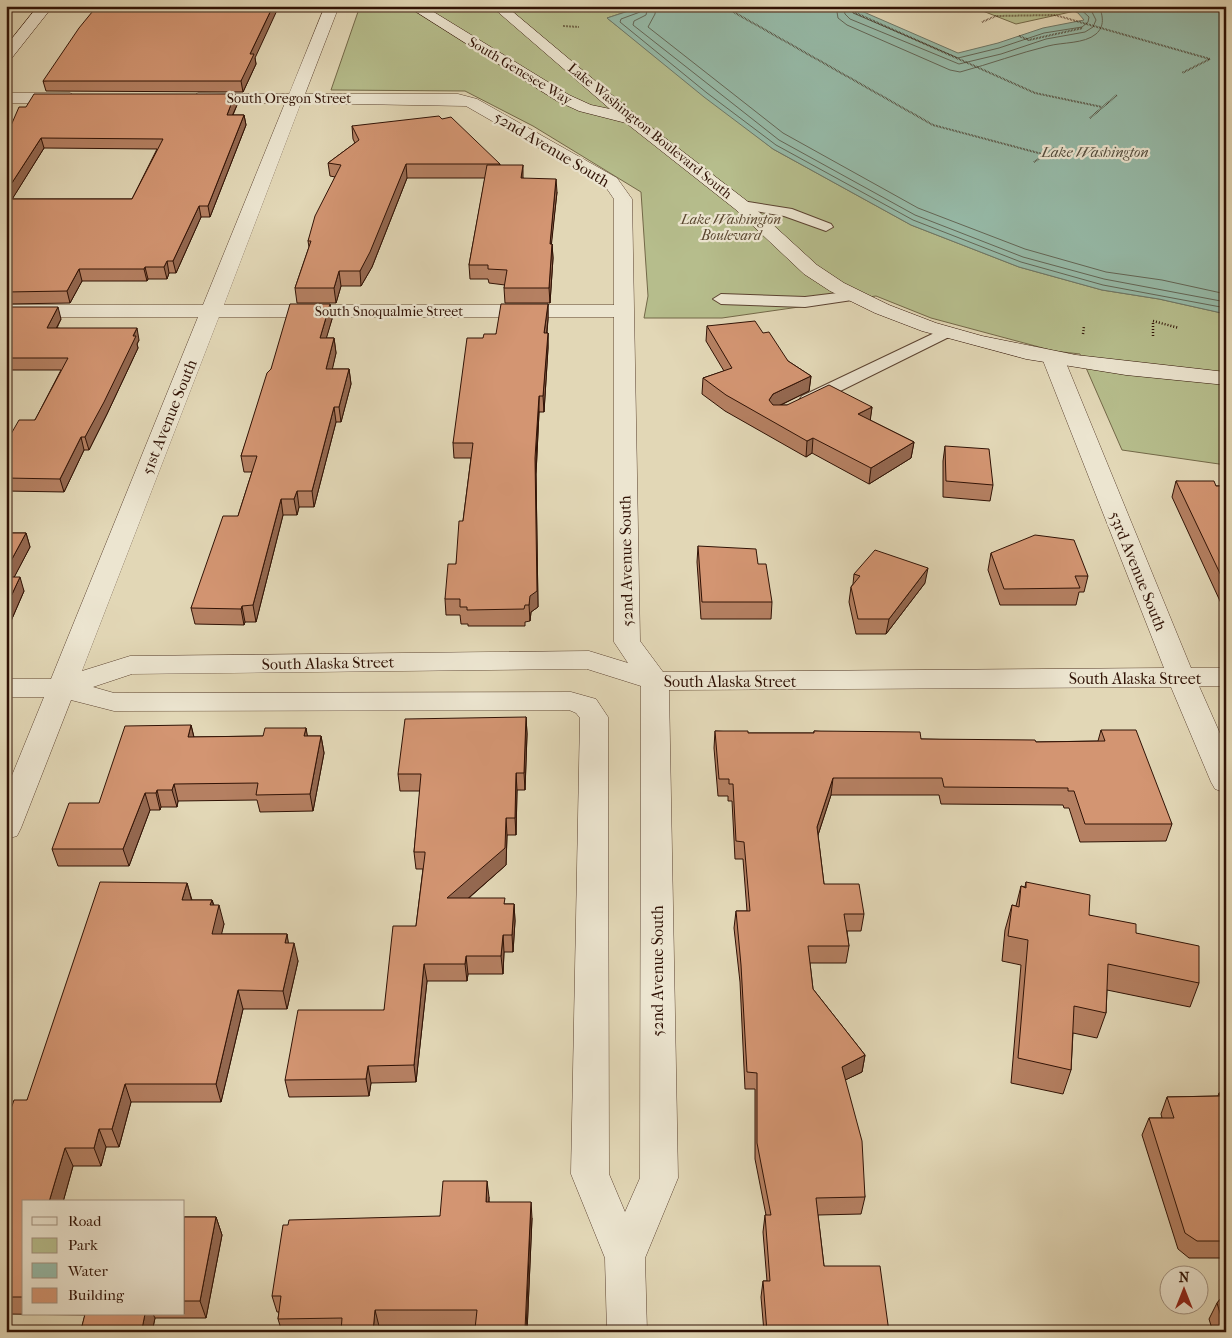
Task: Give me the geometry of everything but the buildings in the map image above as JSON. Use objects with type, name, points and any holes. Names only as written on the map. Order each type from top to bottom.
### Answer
[{"type":"street","points":[[6,56],[46,6]]},
{"type":"street","name":"51st Avenue South","points":[[6,828],[332,6]]},
{"type":"street","name":"South Genesee Way","points":[[414,6],[563,98],[608,115],[632,120]]},
{"type":"street","name":"Lake Washington Boulevard South","points":[[498,6],[632,120],[742,205],[798,260],[835,287],[882,309],[947,332],[1053,358],[1134,370],[1226,379]]},
{"type":"street","points":[[6,98],[86,98]]},
{"type":"street","name":"South Oregon Street","points":[[184,98],[441,98],[458,99],[480,107]]},
{"type":"street","name":"52nd Avenue South","points":[[480,107],[604,178],[618,190],[623,199],[627,642],[655,681],[659,1178],[625,1258]]},
{"type":"street","name":"South Snoqualmie Street","points":[[6,311],[623,311]]},
{"type":"street","name":"53rd Avenue South","points":[[1053,358],[1181,678],[1226,782]]},
{"type":"street","name":"South Alaska Street","points":[[61,688],[130,665],[589,660],[655,681],[1226,678]]},
{"type":"street","name":"South Alaska Street","points":[[6,688],[61,688],[114,702],[571,701],[586,706],[594,717]]},
{"type":"street","name":"52nd Avenue South","points":[[594,717],[590,1174],[625,1258],[627,1332]]},
{"type":"lane","points":[[742,205],[787,212],[826,227]]},
{"type":"lane","points":[[721,299],[805,302],[854,296]]},
{"type":"lane","points":[[797,406],[947,332]]},
{"type":"path","points":[[723,6],[933,125],[1046,155]]},
{"type":"path","points":[[840,6],[1035,94],[1102,107]]},
{"type":"path","points":[[982,22],[996,16],[1055,15],[1210,59],[1182,74]]},
{"type":"path","points":[[1019,36],[1029,40],[1083,28]]},
{"type":"path","points":[[1090,118],[1117,95]]},
{"type":"path","points":[[1034,162],[1055,148]]},
{"type":"path","points":[[1153,336],[1153,320],[1179,328]]},
{"type":"path","points":[[1083,335],[1084,326]]},
{"type":"green space","name":"Lake Washington Boulevard","points":[[360,6],[644,6],[607,18],[773,149],[911,225],[1019,267],[1102,290],[1159,299],[1226,314],[1226,465],[1122,450],[1080,354],[1054,351],[931,318],[876,296],[722,318],[644,318],[648,296],[641,192],[533,126],[465,91],[331,90]]},
{"type":"green space","points":[[970,6],[1065,6],[1075,11],[1016,24]]},
{"type":"water","name":"Lake Washington","points":[[644,6],[850,6],[958,53],[998,43],[1043,28],[1084,20],[1078,13],[1065,6],[1226,6],[1226,314],[1159,299],[1102,290],[1019,267],[911,225],[773,149],[704,97],[607,18]]}]
